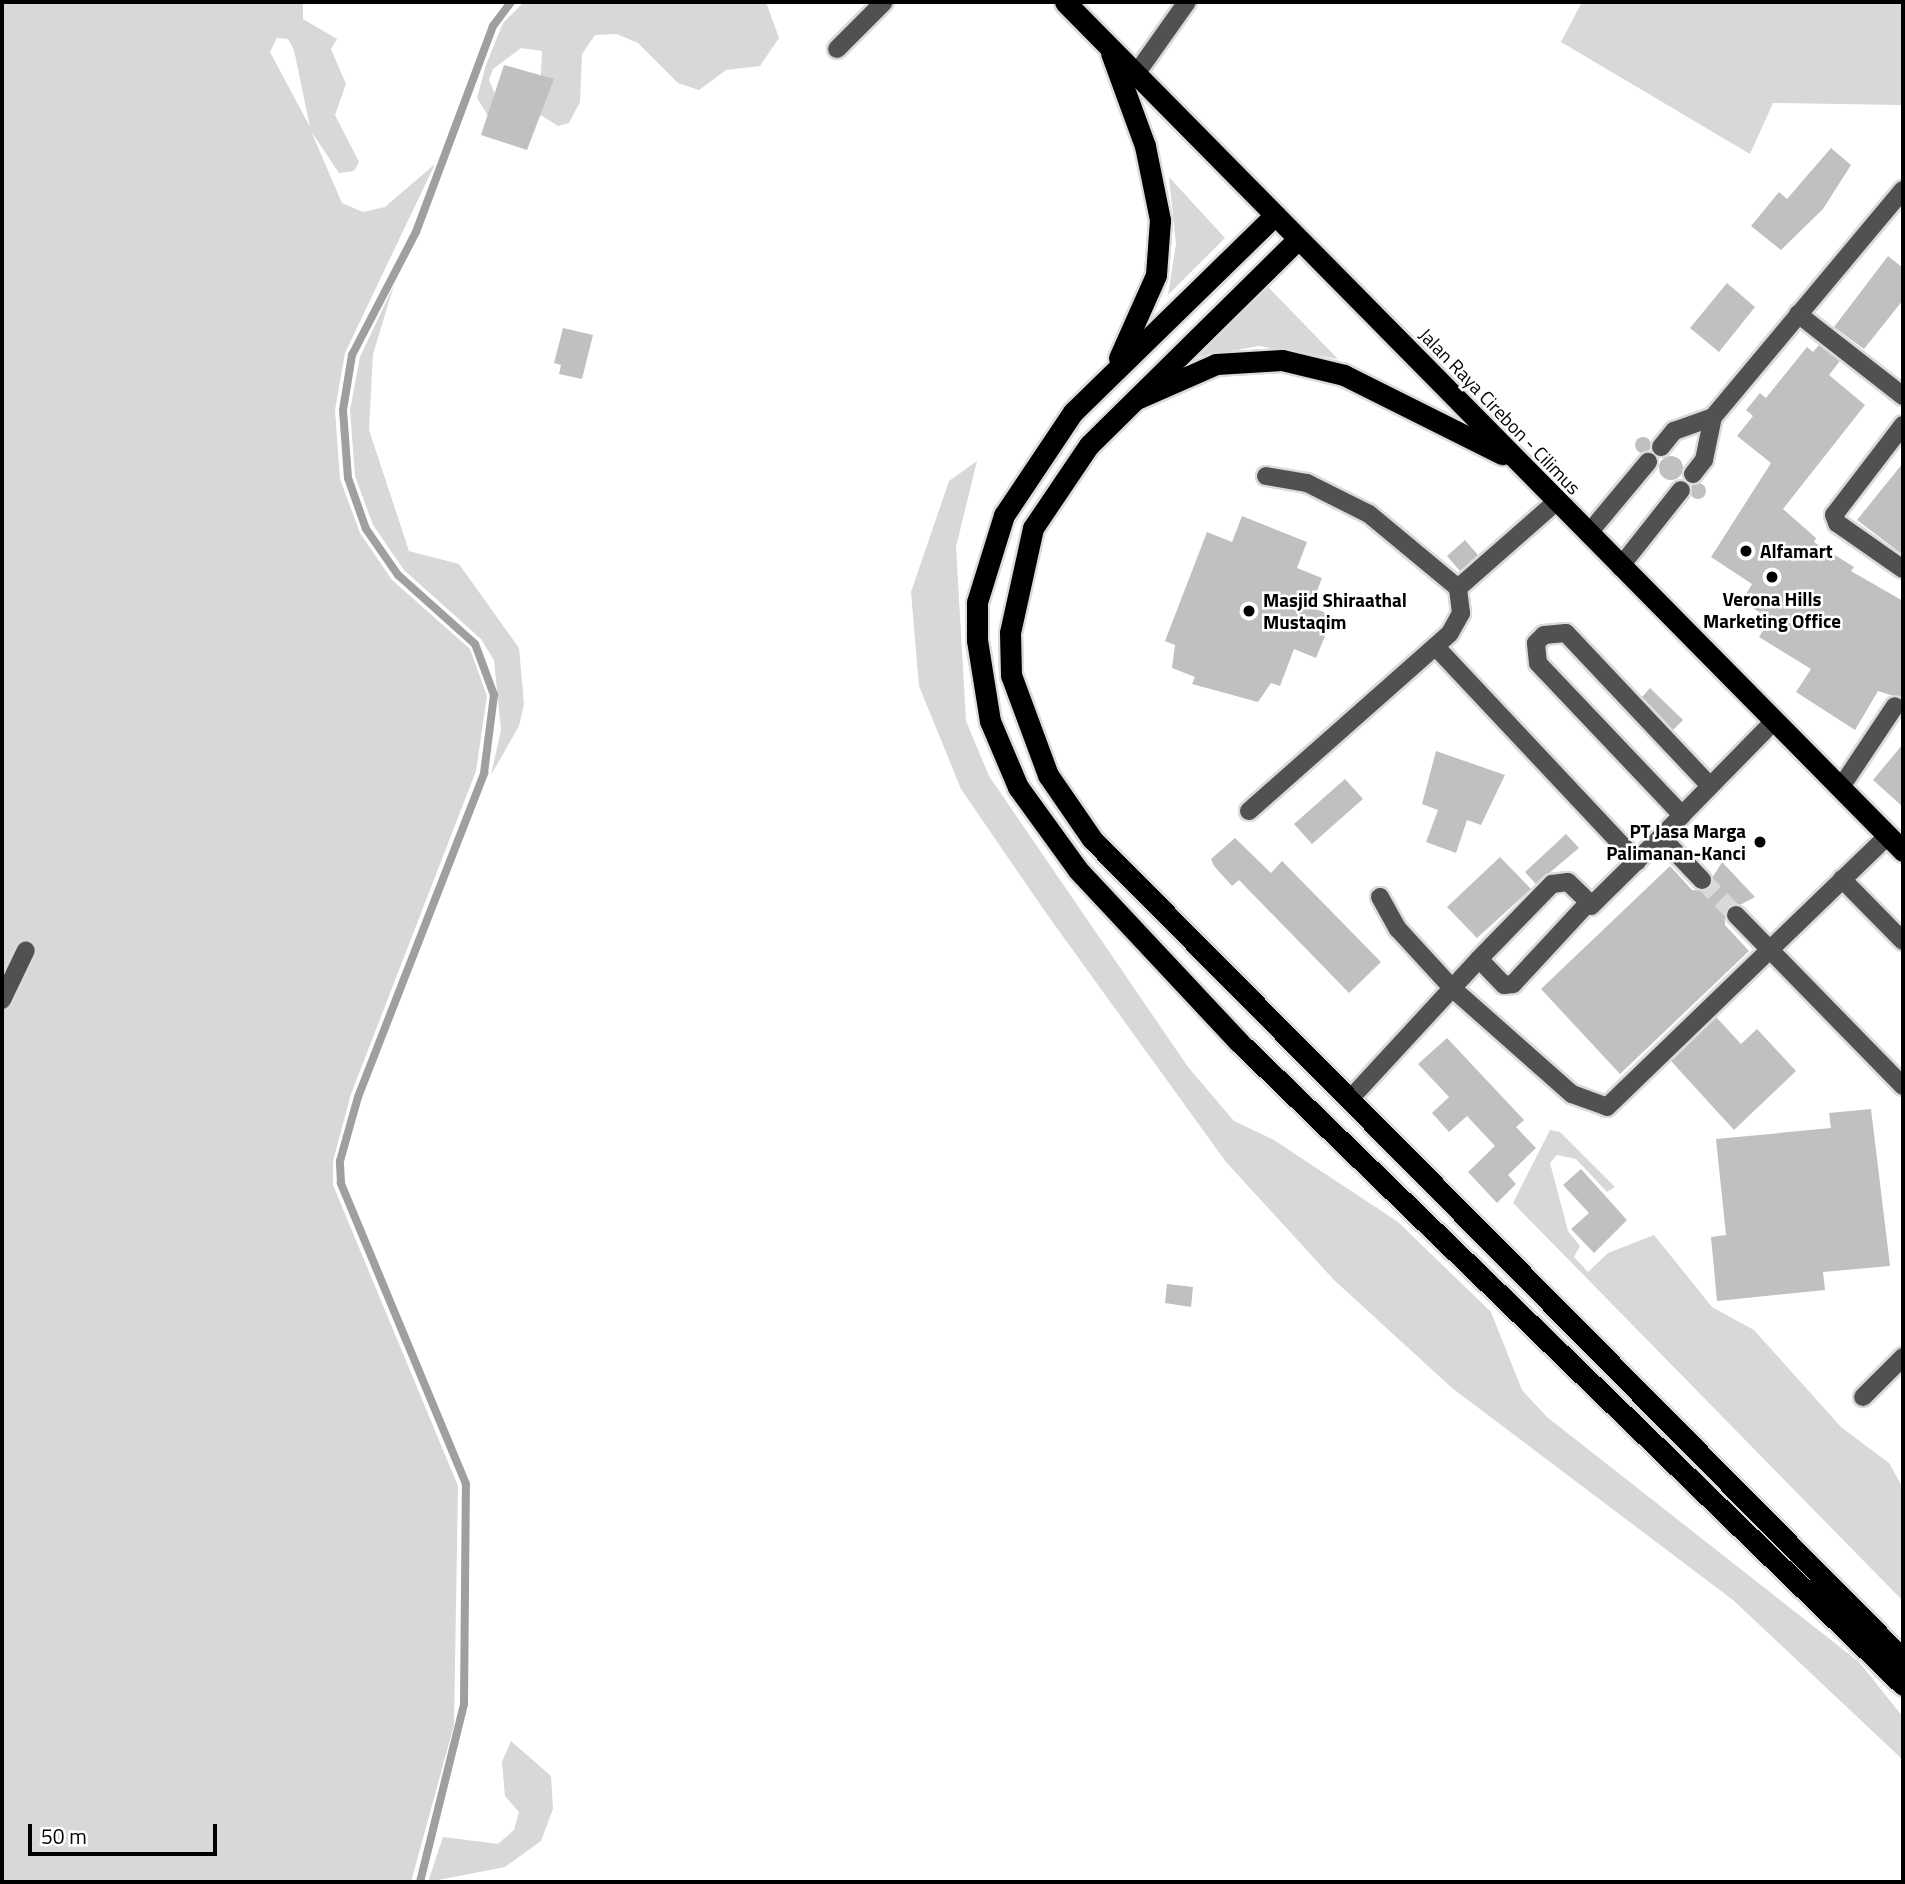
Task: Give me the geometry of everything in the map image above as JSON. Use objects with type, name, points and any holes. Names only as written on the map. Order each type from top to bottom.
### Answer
[{"type":"highway","name":"Jalan Raya Cirebon - Cilimus","points":[[1065,2],[1896,844]]},
{"type":"highway","points":[[1108,378],[1148,299],[1161,246],[1157,192],[1109,46]]},
{"type":"highway","points":[[1275,215],[1073,412],[1004,515],[977,602],[981,683],[1018,787],[1078,870],[1239,1042],[1903,1685]]},
{"type":"highway","points":[[1298,239],[1089,445],[1033,528],[1010,633],[1018,700],[1048,775],[1092,839],[1903,1659]]},
{"type":"highway","points":[[1131,401],[1216,365],[1249,359],[1300,362],[1344,375],[1517,461]]},
{"type":"street","points":[[837,49],[884,2]]},
{"type":"street","points":[[1136,74],[1188,2]]},
{"type":"street","points":[[1693,474],[1704,460],[1713,417],[1903,190]]},
{"type":"street","points":[[1798,314],[1903,396]]},
{"type":"street","points":[[1661,447],[1674,430],[1713,417]]},
{"type":"street","points":[[1903,425],[1834,514],[1837,523],[1903,569]]},
{"type":"street","points":[[1588,534],[1648,462]]},
{"type":"street","points":[[1249,811],[1436,647],[1461,613],[1458,588],[1369,514],[1307,483],[1266,476]]},
{"type":"street","points":[[1620,567],[1681,490]]},
{"type":"street","points":[[1458,588],[1556,502]]},
{"type":"street","points":[[1682,815],[1538,663],[1533,651],[1544,635],[1566,633],[1710,786]]},
{"type":"street","points":[[1436,647],[1637,861]]},
{"type":"street","points":[[1841,787],[1895,706]]},
{"type":"street","points":[[1479,960],[1504,985],[1513,984],[1774,721]]},
{"type":"street","points":[[1661,837],[1702,880]]},
{"type":"street","points":[[1380,897],[1398,929],[1452,988],[1572,1094],[1606,1107],[1842,879],[1896,844]]},
{"type":"street","points":[[1842,879],[1903,941]]},
{"type":"street","points":[[1349,1100],[1452,988],[1558,881],[1568,882],[1591,906]]},
{"type":"street","points":[[1736,915],[1903,1086]]},
{"type":"street","points":[[2,1000],[26,950]]},
{"type":"street","points":[[1863,1397],[1903,1357]]},
{"type":"shaded area","points":[[2,2],[303,2],[303,19],[337,39],[331,49],[346,84],[335,115],[359,162],[354,171],[339,173],[311,131],[342,203],[363,212],[385,207],[435,164],[345,353],[335,410],[340,479],[360,533],[392,580],[470,649],[487,696],[476,771],[351,1094],[333,1161],[333,1185],[458,1486],[454,1725],[411,1882],[2,1882]],"holes":[[[277,38],[288,39],[294,50],[310,127],[270,52]]]},
{"type":"shaded area","points":[[524,2],[766,2],[779,38],[760,66],[726,70],[699,90],[678,83],[638,43],[617,34],[595,35],[582,54],[580,102],[569,123],[558,126],[539,114],[542,51],[521,48],[493,69],[489,80],[498,101],[488,116],[477,98],[486,65],[503,23]]},
{"type":"shaded area","points":[[1582,2],[1903,2],[1903,105],[1773,103],[1750,154],[1561,42]]},
{"type":"shaded area","points":[[1169,177],[1225,238],[1168,295],[1176,244]]},
{"type":"shaded area","points":[[394,285],[373,354],[369,430],[409,551],[459,564],[519,648],[524,704],[519,726],[491,775],[501,730],[494,660],[481,639],[404,570],[373,525],[355,476],[350,410],[360,357]]},
{"type":"shaded area","points":[[1268,287],[1338,359],[1259,346],[1192,358]]},
{"type":"shaded area","points":[[977,461],[956,547],[966,721],[989,776],[1188,1067],[1234,1121],[1274,1140],[1398,1222],[1491,1312],[1522,1390],[1547,1417],[1859,1662],[1903,1717],[1903,1760],[1733,1600],[1452,1388],[1334,1280],[1226,1162],[1046,913],[961,789],[919,686],[911,592],[949,481]]},
{"type":"shaded area","points":[[1550,1130],[1560,1132],[1615,1187],[1607,1192],[1576,1159],[1557,1155],[1550,1163],[1568,1231],[1580,1246],[1574,1257],[1588,1272],[1608,1253],[1654,1235],[1712,1307],[1754,1330],[1841,1427],[1889,1463],[1903,1488],[1903,1601],[1513,1203]]},
{"type":"shaded area","points":[[511,1741],[551,1776],[553,1809],[541,1841],[505,1867],[428,1882],[443,1837],[498,1844],[514,1830],[519,1812],[505,1796],[502,1762]]},
{"type":"building","points":[[504,65],[554,79],[527,150],[481,135]]},
{"type":"building","points":[[1831,148],[1851,165],[1823,209],[1781,250],[1751,226],[1779,192],[1787,199]]},
{"type":"building","points":[[1888,256],[1903,268],[1903,300],[1864,349],[1834,327]]},
{"type":"building","points":[[1727,283],[1755,307],[1719,352],[1690,328]]},
{"type":"building","points":[[563,328],[593,335],[582,379],[559,374],[561,365],[554,363]]},
{"type":"building","points":[[1819,345],[1840,361],[1829,375],[1865,405],[1783,509],[1816,538],[1814,542],[1854,567],[1851,571],[1903,601],[1903,699],[1878,691],[1855,730],[1796,692],[1811,669],[1759,637],[1770,619],[1742,601],[1752,584],[1711,557],[1771,463],[1737,436],[1753,416],[1746,410],[1760,393],[1766,398],[1807,347],[1813,352]]},
{"type":"building","points":[[1640,437],[1646,437],[1651,445],[1649,451],[1640,453],[1635,448],[1635,442]]},
{"type":"building","points":[[1671,456],[1680,459],[1683,468],[1680,477],[1671,480],[1662,477],[1659,468],[1662,459]]},
{"type":"building","points":[[1903,463],[1903,555],[1857,520]]},
{"type":"building","points":[[1698,483],[1704,485],[1704,497],[1698,499],[1692,497],[1690,491],[1692,485]]},
{"type":"building","name":"Masjid Shiraathal Mustaqim","points":[[1242,516],[1307,542],[1297,568],[1322,578],[1311,607],[1333,616],[1316,658],[1294,649],[1280,686],[1271,683],[1258,702],[1192,684],[1195,677],[1172,668],[1175,645],[1165,641],[1207,532],[1232,542]]},
{"type":"building","points":[[1465,540],[1478,555],[1460,571],[1447,556]]},
{"type":"building","points":[[1650,688],[1683,720],[1673,730],[1642,697]]},
{"type":"building","points":[[1903,744],[1903,807],[1873,780]]},
{"type":"building","points":[[1436,751],[1505,775],[1481,825],[1467,820],[1456,853],[1426,842],[1438,810],[1422,804]]},
{"type":"building","points":[[1345,779],[1363,799],[1312,844],[1294,824]]},
{"type":"building","points":[[1566,834],[1579,848],[1536,884],[1525,872]]},
{"type":"building","points":[[1235,838],[1271,873],[1282,861],[1381,962],[1349,993],[1239,880],[1232,886],[1214,866],[1211,859]]},
{"type":"building","points":[[1500,857],[1531,889],[1477,938],[1447,907]]},
{"type":"building","points":[[1722,862],[1755,897],[1725,913],[1725,925],[1749,951],[1620,1074],[1541,989],[1670,866],[1692,890],[1704,891]]},
{"type":"building","points":[[1716,1017],[1741,1044],[1757,1029],[1796,1071],[1734,1130],[1671,1061]]},
{"type":"building","points":[[1447,1038],[1524,1120],[1516,1127],[1536,1148],[1508,1175],[1516,1184],[1497,1203],[1468,1172],[1495,1146],[1467,1116],[1449,1132],[1432,1113],[1449,1097],[1418,1064]]},
{"type":"building","points":[[1871,1109],[1890,1266],[1823,1272],[1825,1290],[1717,1301],[1711,1237],[1726,1235],[1716,1139],[1831,1128],[1829,1113]]},
{"type":"building","points":[[1581,1169],[1627,1220],[1594,1253],[1571,1229],[1589,1213],[1563,1185]]},
{"type":"building","points":[[1167,1284],[1193,1287],[1191,1307],[1165,1303]]},
{"type":"waterway","points":[[420,1882],[464,1704],[466,1484],[341,1183],[340,1161],[358,1097],[484,773],[494,695],[475,644],[398,575],[366,529],[348,478],[343,410],[352,355],[416,232],[493,26],[511,2]]},
{"type":"tunnel","points":[[1702,880],[1736,915]]},
{"type":"place","name":"Alfamart","points":[[1746,551]]},
{"type":"place","name":"Verona Hills Marketing Office","points":[[1772,577]]},
{"type":"place","name":"Masjid Shiraathal Mustaqim","points":[[1249,611]]},
{"type":"place","name":"PT Jasa Marga Palimanan-Kanci","points":[[1760,842]]}]
